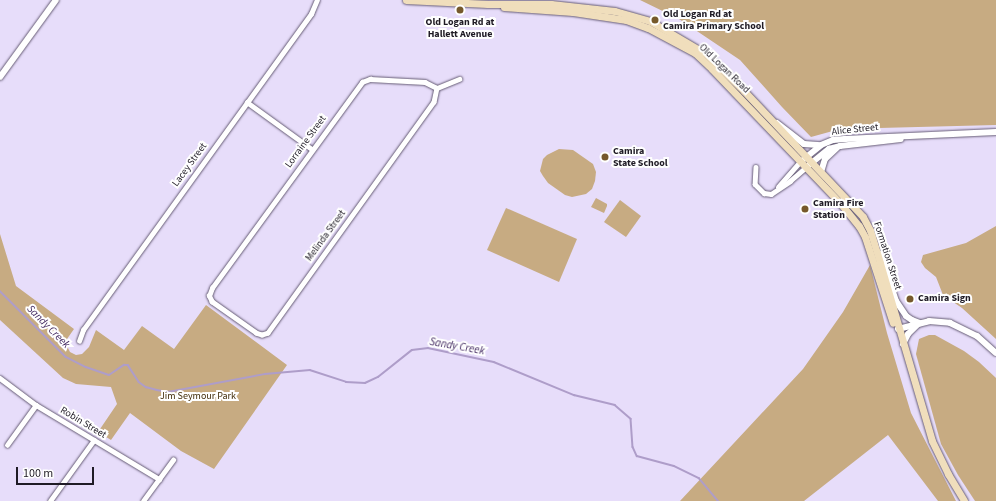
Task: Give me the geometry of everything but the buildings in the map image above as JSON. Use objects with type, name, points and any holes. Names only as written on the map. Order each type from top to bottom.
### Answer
[{"type":"main road","name":"Old Logan Road","points":[[406,0],[551,4],[588,7],[624,13],[650,21],[706,54],[768,116],[803,159]]},
{"type":"main road","name":"Old Logan Road","points":[[488,2],[516,9],[573,12],[612,17],[634,23],[677,42],[704,60],[809,165]]},
{"type":"main road","name":"Formation Street","points":[[809,165],[821,172],[863,217],[870,230],[932,441],[948,474],[964,501]]},
{"type":"main road","name":"Formation Street","points":[[809,165],[859,226],[865,237],[892,322],[898,329]]},
{"type":"street","points":[[0,77],[56,0]]},
{"type":"street","name":"Lacey Street","points":[[79,341],[83,330],[311,14],[317,0]]},
{"type":"street","name":"Lorraine Street","points":[[209,296],[212,288],[362,82],[370,78],[425,82],[437,88]]},
{"type":"street","points":[[437,88],[459,79]]},
{"type":"street","name":"Melinda Street","points":[[209,296],[212,302],[256,333],[262,335],[268,332],[434,102],[437,88]]},
{"type":"street","points":[[248,102],[312,149]]},
{"type":"street","name":"Old Logan Road","points":[[768,116],[804,144],[821,145]]},
{"type":"street","name":"Alice Street","points":[[803,159],[821,145],[845,139],[996,132]]},
{"type":"street","name":"Alice Street","points":[[809,165],[829,149],[840,146],[887,142],[919,136]]},
{"type":"street","points":[[821,172],[825,159],[840,146]]},
{"type":"street","points":[[776,190],[803,159]]},
{"type":"street","points":[[756,167],[755,184],[764,193],[771,194],[809,165]]},
{"type":"street","points":[[870,230],[884,262],[896,301],[909,318],[920,322]]},
{"type":"street","points":[[898,329],[920,322],[938,321],[963,328],[977,336],[996,353]]},
{"type":"street","points":[[903,346],[908,334],[920,322]]},
{"type":"street","name":"Robin Street","points":[[0,378],[36,405],[159,478]]},
{"type":"street","points":[[7,445],[36,405]]},
{"type":"street","points":[[50,501],[94,440]]},
{"type":"street","points":[[143,501],[173,460]]},
{"type":"green space","points":[[640,0],[996,0],[996,125],[840,129],[811,137],[740,60],[679,19]]},
{"type":"green space","points":[[559,149],[573,150],[593,164],[596,172],[595,181],[592,189],[586,194],[572,197],[565,195],[548,183],[540,171],[543,159],[547,155]]},
{"type":"green space","points":[[596,198],[607,204],[604,213],[591,207]]},
{"type":"green space","points":[[620,200],[641,216],[626,237],[604,222]]},
{"type":"green space","points":[[506,208],[577,239],[559,282],[487,250]]},
{"type":"green space","points":[[996,226],[996,339],[962,308],[943,295],[936,277],[925,268],[921,262],[923,255],[966,243]]},
{"type":"green space","name":"Jim Seymour Park","points":[[0,234],[16,286],[74,329],[67,339],[66,344],[70,352],[76,355],[82,354],[89,347],[96,330],[124,350],[142,326],[174,349],[206,305],[287,365],[214,469],[181,451],[130,413],[111,440],[98,432],[117,404],[111,387],[76,384],[63,378],[0,320]]},
{"type":"green space","points":[[870,265],[887,333],[911,413],[956,501],[938,501],[888,435],[804,501],[680,501],[803,369],[843,312]]},
{"type":"green space","points":[[929,335],[935,335],[964,351],[979,362],[996,378],[996,501],[975,501],[958,475],[941,444],[916,354],[919,339]]},
{"type":"waterway","name":"Sandy Creek","points":[[0,291],[66,357],[86,367],[109,375],[124,365],[128,365],[139,382],[146,387],[168,392],[265,374],[310,370],[346,382],[365,383],[378,377],[412,350],[428,348],[494,362],[574,395],[615,405],[631,419],[633,447],[637,456],[674,466],[699,478],[718,501]]},
{"type":"place","name":"Old Logan Rd at Hallett Avenue","points":[[460,10]]},
{"type":"place","name":"Old Logan Rd at Camira Primary School","points":[[655,20]]},
{"type":"place","name":"Camira State School","points":[[605,157]]},
{"type":"place","name":"Camira Fire Station","points":[[805,209]]},
{"type":"place","name":"Camira Sign","points":[[910,299]]}]
